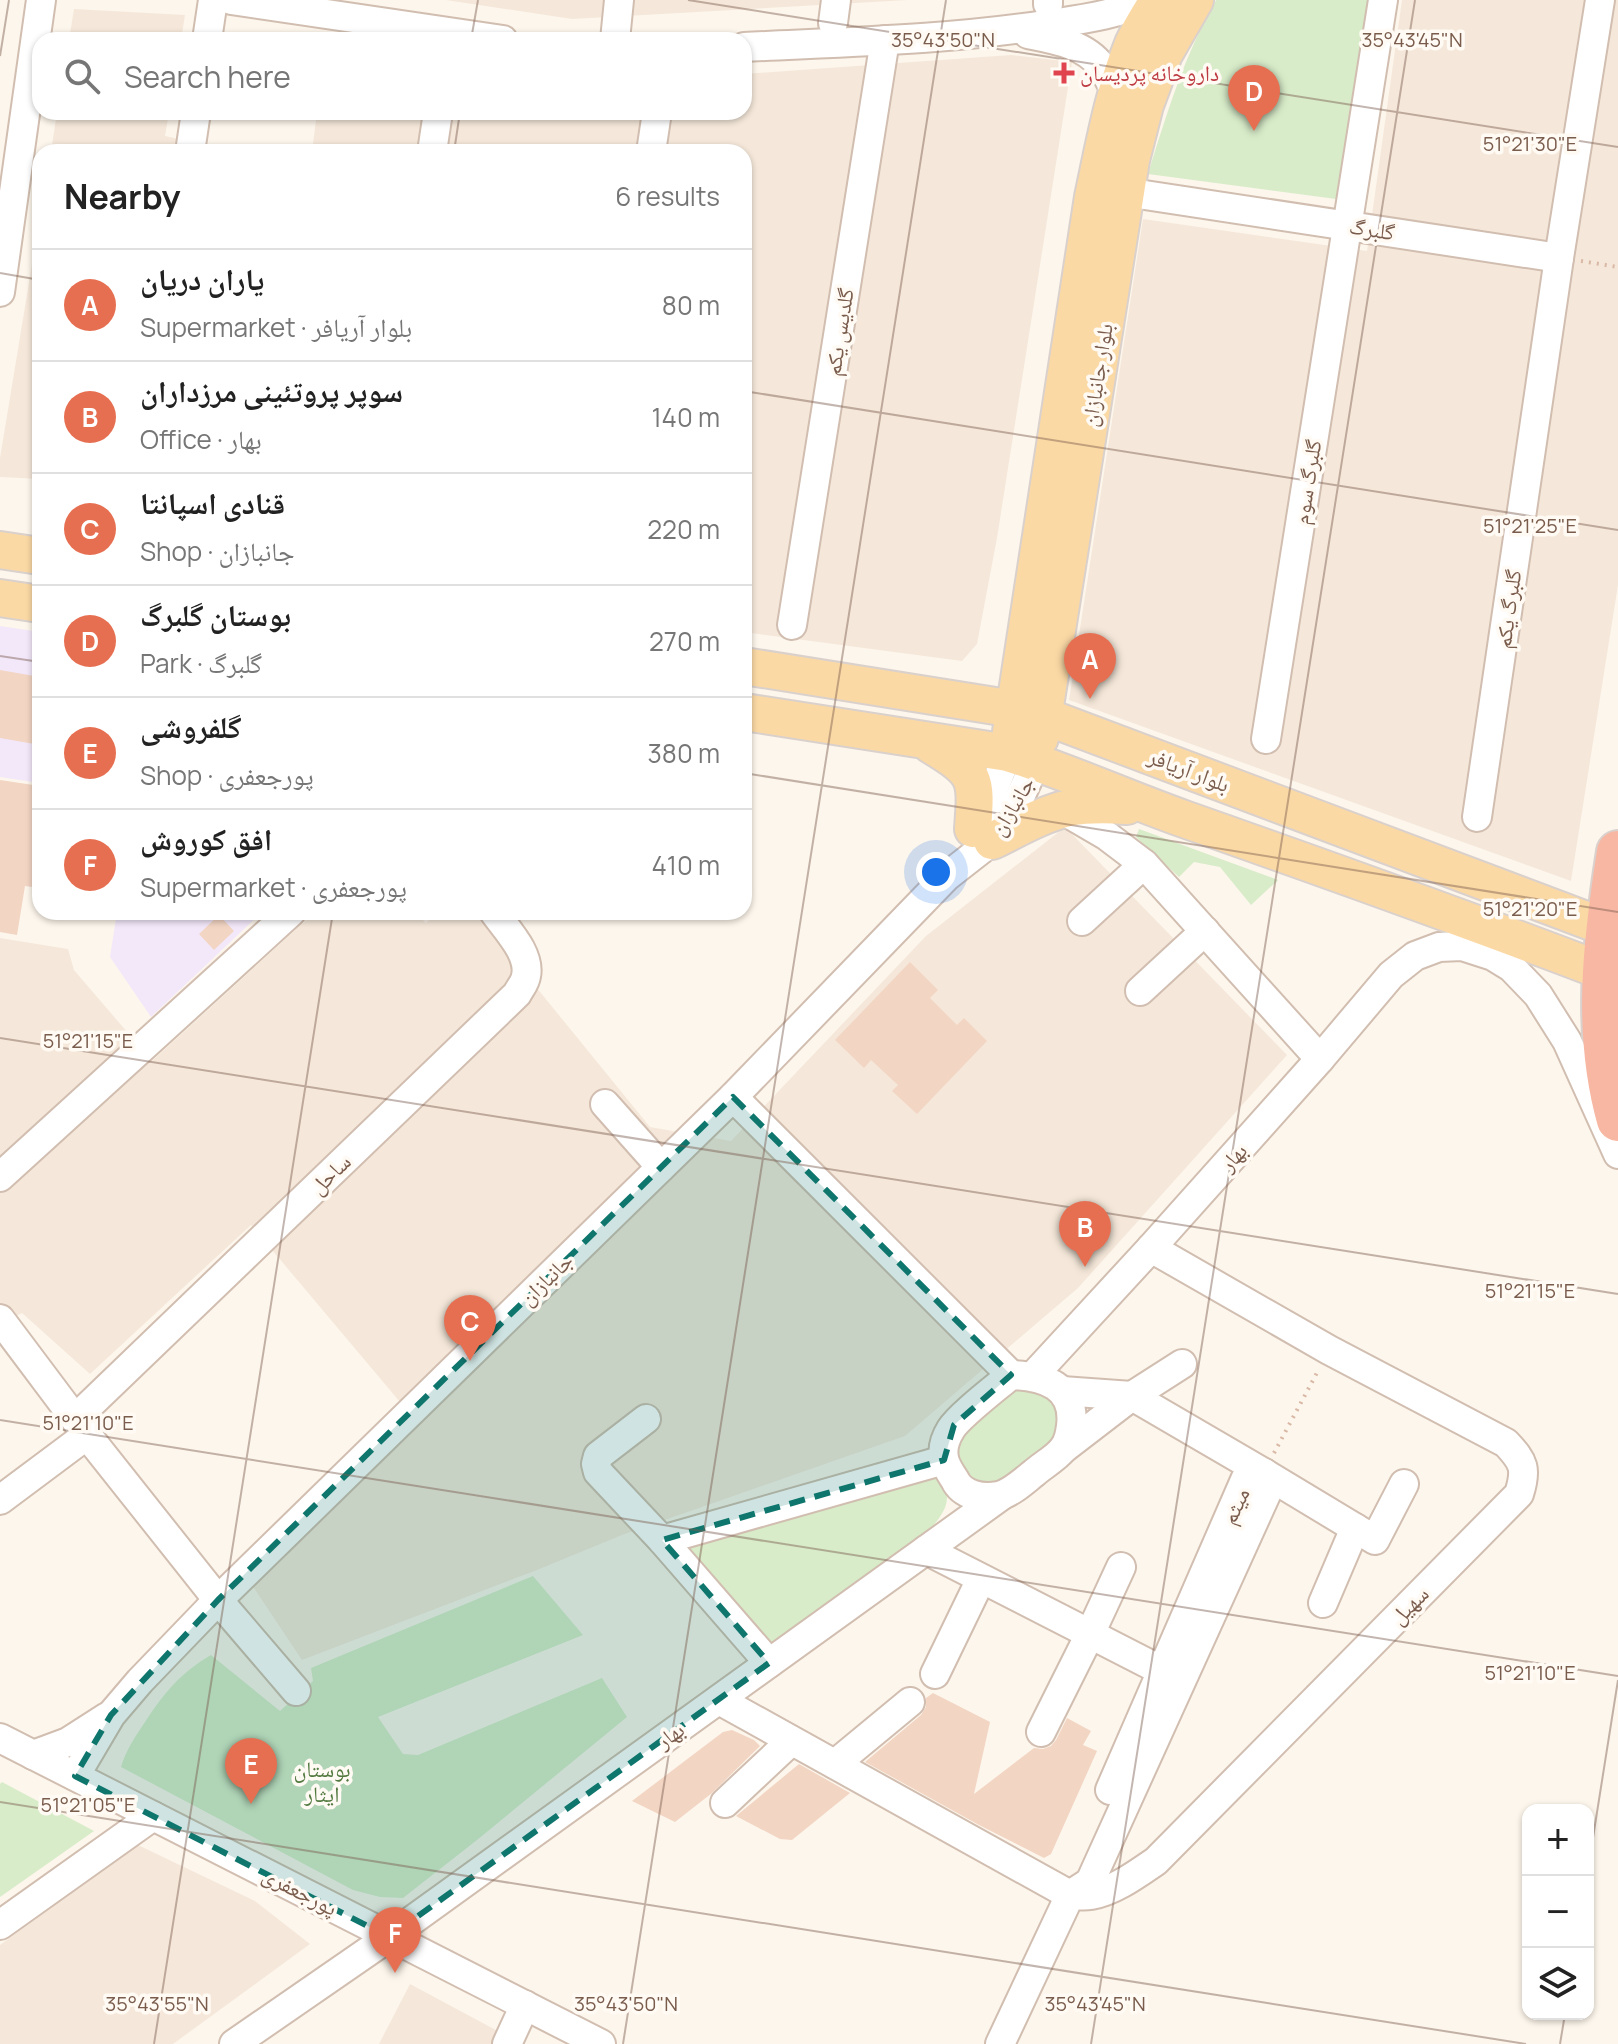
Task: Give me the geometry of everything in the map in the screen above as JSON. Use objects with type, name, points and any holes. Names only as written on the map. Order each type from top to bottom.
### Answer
[{"type":"highway","points":[[1618,852],[1610,974],[1603,1026],[1610,1091],[1618,1120]]},
{"type":"main road","name":"بلوار جانبازان","points":[[1029,712],[1131,160],[1145,105],[1149,48],[1158,0]]},
{"type":"main road","name":"بلوار جانبازان","points":[[1022,758],[1093,197],[1108,124],[1117,94],[1149,48],[1195,0]]},
{"type":"main road","points":[[0,550],[32,555]]},
{"type":"main road","points":[[0,598],[32,603]]},
{"type":"main road","name":"بلوار آریافر","points":[[752,667],[1029,712],[1613,930]]},
{"type":"main road","points":[[752,713],[1022,758],[1610,974]]},
{"type":"main road","points":[[923,740],[961,765],[969,774],[976,794],[982,835],[1071,807],[1147,806]]},
{"type":"street","points":[[37,32],[41,0]]},
{"type":"street","points":[[208,32],[213,0]]},
{"type":"street","points":[[231,0],[393,12],[439,32]]},
{"type":"street","points":[[616,32],[619,0]]},
{"type":"street","points":[[752,47],[1003,31],[1094,17],[1133,7],[1146,0]]},
{"type":"street","name":"گلبرگ سوم","points":[[1266,739],[1383,0]]},
{"type":"street","name":"گلبرگ یکم","points":[[1477,817],[1600,0]]},
{"type":"street","points":[[1003,31],[1053,39],[1090,54],[1102,66],[1117,94]]},
{"type":"street","name":"گلدیس یکم","points":[[792,625],[885,40]]},
{"type":"street","points":[[0,292],[32,64]]},
{"type":"street","points":[[191,144],[195,120]]},
{"type":"street","points":[[433,144],[437,120]]},
{"type":"street","points":[[652,144],[656,120]]},
{"type":"street","name":"گلبرگ","points":[[1125,192],[1559,258]]},
{"type":"street","name":"جانبازان","points":[[75,1776],[111,1715],[218,1600],[733,1097],[946,877],[982,835],[1015,808],[1022,758]]},
{"type":"street","points":[[1071,815],[1107,836],[1144,864],[1320,1059]]},
{"type":"street","points":[[1082,921],[1144,864]]},
{"type":"street","points":[[0,1177],[282,920]]},
{"type":"street","name":"ساحل","points":[[0,1500],[81,1427],[517,994],[526,976],[526,962],[500,920]]},
{"type":"street","points":[[1140,991],[1205,931]]},
{"type":"street","name":"بهار","points":[[1022,1376],[1151,1248],[1391,975],[1415,956],[1439,947],[1462,946],[1493,956],[1511,967],[1538,995],[1567,1041],[1618,1154]]},
{"type":"street","points":[[733,1097],[1022,1376],[1050,1382],[1062,1391],[1070,1406],[1072,1420],[1070,1435],[1063,1449]]},
{"type":"street","points":[[605,1104],[661,1167]]},
{"type":"street","name":"سهیل","points":[[1070,1895],[1091,1895],[1113,1887],[1156,1861],[1519,1494],[1525,1477],[1520,1458],[1506,1443],[1329,1350],[1151,1248]]},
{"type":"street","points":[[0,1319],[218,1600],[296,1691]]},
{"type":"street","points":[[1022,1376],[954,1425],[944,1445],[944,1460],[958,1486],[968,1493],[1001,1496],[1026,1480],[1132,1396],[1182,1364]]},
{"type":"street","points":[[1062,1391],[1132,1396],[1365,1534]]},
{"type":"street","points":[[646,1419],[598,1456],[598,1472],[769,1663]]},
{"type":"street","points":[[662,1540],[944,1460]]},
{"type":"street","name":"میثم","points":[[1070,1895],[1090,1882],[1245,1480],[1264,1473]]},
{"type":"street","points":[[1323,1603],[1365,1534],[1404,1484]]},
{"type":"street","points":[[951,1532],[958,1486]]},
{"type":"street","name":"بهار","points":[[234,2044],[389,1937],[1001,1496]]},
{"type":"street","points":[[926,1550],[1171,1676]]},
{"type":"street","points":[[1041,1732],[1121,1567]]},
{"type":"street","points":[[935,1674],[981,1579]]},
{"type":"street","points":[[719,1700],[1070,1895],[1000,2044]]},
{"type":"street","points":[[835,1764],[910,1702]]},
{"type":"street","name":"جانبازان","points":[[33,1755],[68,1742],[111,1715]]},
{"type":"street","name":"پورجعفری","points":[[0,1738],[601,2044]]},
{"type":"street","points":[[725,1803],[791,1741]]},
{"type":"street","points":[[0,1925],[153,1816]]},
{"type":"street","points":[[507,2044],[525,2005]]},
{"type":"street","points":[[263,2044],[276,2015]]},
{"type":"path","points":[[1559,258],[1618,267]]},
{"type":"path","points":[[1264,1473],[1329,1350]]},
{"type":"highlighted area","points":[[733,1097],[1011,1375],[954,1425],[944,1460],[662,1540],[769,1663],[389,1937],[75,1776],[111,1715],[218,1600]]},
{"type":"shaded area","points":[[446,0],[908,0],[572,19]]},
{"type":"shaded area","points":[[1402,0],[1618,0],[1618,585],[1571,881],[1069,700],[1143,219],[1367,251]]},
{"type":"shaded area","points":[[74,9],[185,15],[182,32],[70,32]]},
{"type":"shaded area","points":[[1011,55],[1072,62],[997,538],[977,644],[962,661],[752,633],[752,144],[313,144],[316,120],[752,120],[752,73]]},
{"type":"shaded area","points":[[56,120],[168,120],[165,136],[202,144],[52,144]]},
{"type":"shaded area","points":[[32,264],[32,479],[0,477],[0,458]]},
{"type":"shaded area","points":[[0,626],[32,631],[32,782],[0,777]]},
{"type":"shaded area","points":[[1065,827],[1287,1055],[1078,1288],[905,1436],[622,1535],[302,1660],[252,1585],[400,1402],[251,1225],[90,1374],[22,1313],[0,1325],[0,938],[68,949],[74,970],[152,1061],[306,920],[423,920],[426,923],[429,920],[482,920],[650,1127],[731,1141],[926,936]]},
{"type":"shaded area","points":[[116,920],[254,920],[151,1017],[110,957]]},
{"type":"shaded area","points":[[138,1845],[255,1901],[310,1944],[173,2044],[0,2044],[0,1945]]},
{"type":"shaded area","points":[[410,1984],[522,2044],[379,2044]]},
{"type":"green space","points":[[1216,0],[1369,0],[1336,199],[1148,174],[1185,64]]},
{"type":"green space","points":[[1139,829],[1278,880],[1251,905],[1220,867],[1194,862],[1179,877],[1136,837]]},
{"type":"green space","points":[[1029,1386],[1056,1398],[1061,1436],[1003,1483],[987,1485],[971,1479],[958,1455],[958,1440],[967,1426],[1013,1388]]},
{"type":"green space","points":[[936,1469],[945,1487],[947,1501],[929,1531],[768,1649],[678,1545]]},
{"type":"green space","name":"بوستان ایثار","points":[[533,1576],[583,1635],[378,1717],[403,1754],[418,1755],[602,1678],[627,1717],[403,1898],[380,1897],[353,1890],[121,1767],[134,1738],[166,1693],[190,1669],[211,1655],[280,1711],[313,1681],[311,1668]]},
{"type":"green space","points":[[2,1782],[94,1831],[0,1897],[0,1784]]},
{"type":"building","points":[[0,670],[32,676],[32,744],[0,738]]},
{"type":"building","points":[[0,780],[32,785],[32,887],[25,886],[17,935],[0,932]]},
{"type":"building","points":[[214,920],[224,920],[234,931],[214,950],[199,934]]},
{"type":"building","points":[[910,962],[938,990],[930,998],[957,1025],[964,1018],[987,1041],[917,1114],[892,1091],[898,1085],[871,1060],[864,1068],[835,1040]]},
{"type":"building","points":[[933,1693],[990,1722],[974,1794],[1034,1748],[1051,1746],[1067,1718],[1091,1731],[1083,1745],[1097,1751],[1051,1854],[1044,1858],[865,1762],[921,1715],[926,1707],[926,1698]]},
{"type":"building","points":[[732,1730],[760,1746],[712,1793],[675,1822],[632,1801],[723,1732]]},
{"type":"building","points":[[799,1764],[850,1793],[792,1840],[780,1839],[736,1816]]},
{"type":"place","name":"داروخانه پردیسان","points":[[1064,73]]},
{"type":"place","name":"بوستان گلبرگ","points":[[1254,131]]},
{"type":"place","name":"یاران دریان","points":[[1090,699]]},
{"type":"place","name":"سوپر پروتئینی مرزداران","points":[[1085,1267]]},
{"type":"place","name":"قنادی اسپانتا","points":[[470,1361]]},
{"type":"place","name":"گلفروشی","points":[[251,1804]]},
{"type":"place","name":"افق کوروش","points":[[395,1973]]}]
